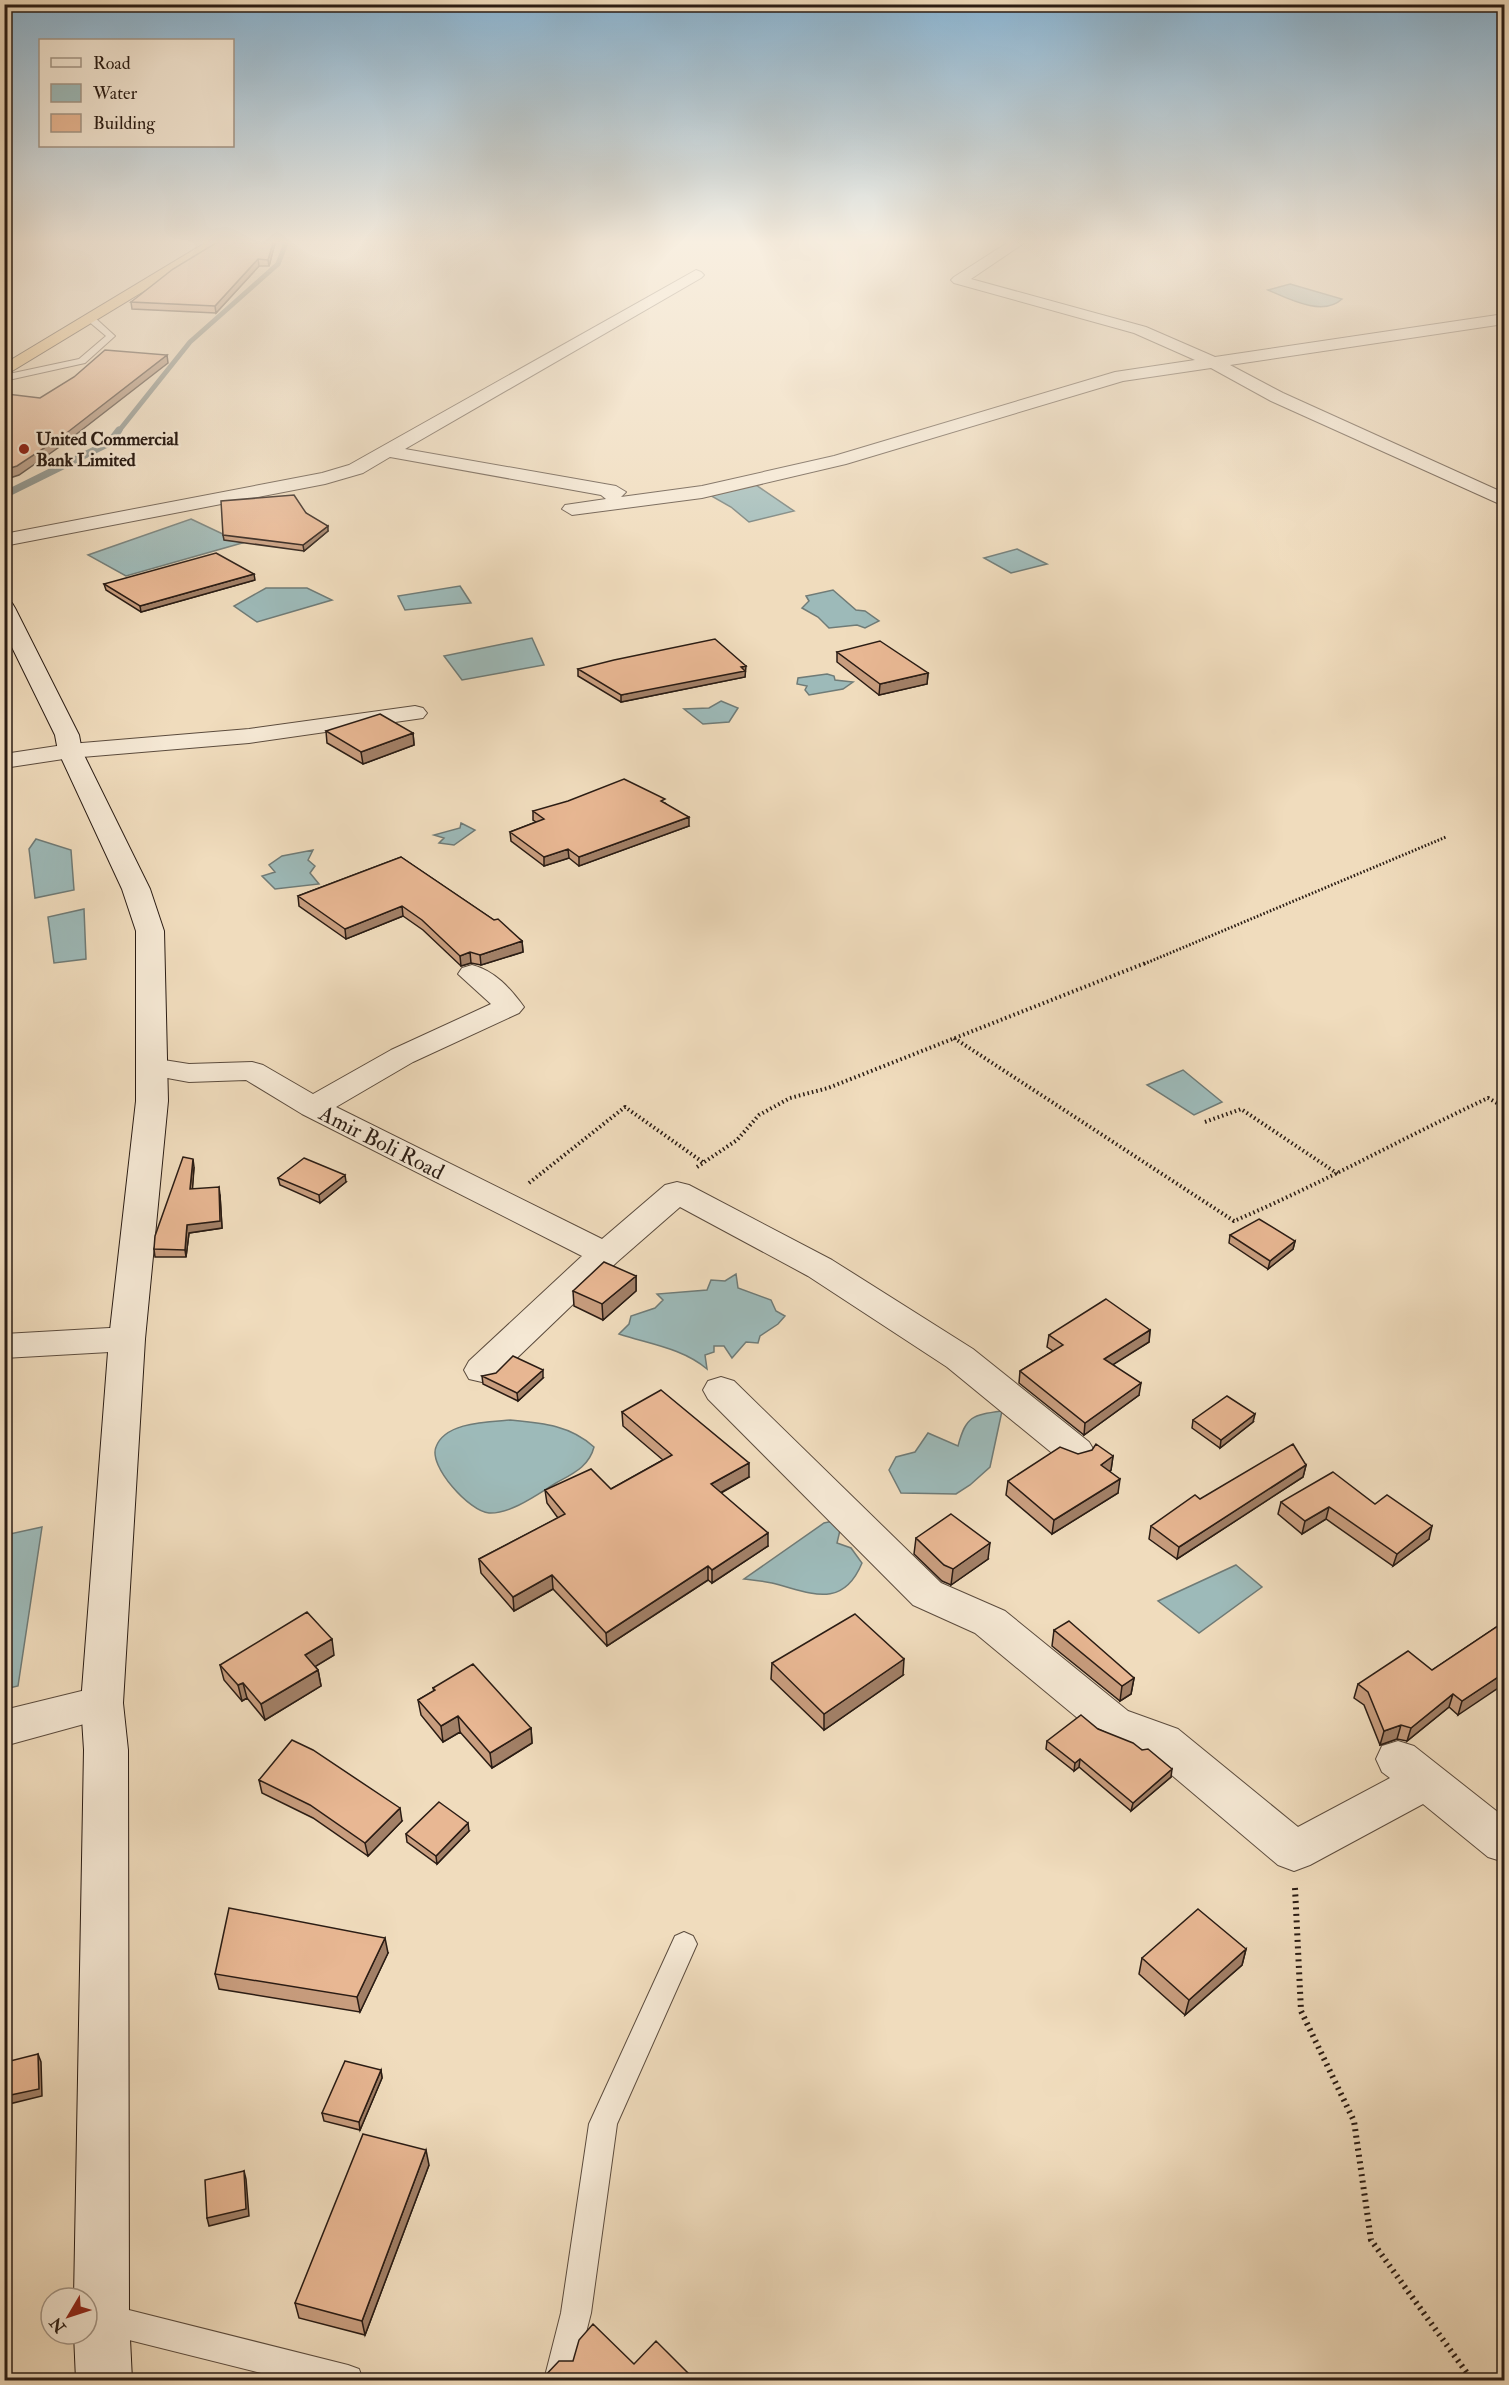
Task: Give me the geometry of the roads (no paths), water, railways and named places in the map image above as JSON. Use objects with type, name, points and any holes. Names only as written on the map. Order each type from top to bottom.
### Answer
[{"type":"highway","points":[[4,371],[31,354]]},
{"type":"street","points":[[4,540],[344,474],[556,354]]},
{"type":"street","points":[[1195,354],[1277,397],[1504,500]]},
{"type":"street","points":[[385,451],[616,492],[573,509],[714,490],[839,460],[1121,376],[1265,354]]},
{"type":"street","points":[[4,609],[67,735],[70,751],[136,889],[150,931],[152,1101],[127,1339],[102,1703],[106,1750],[101,2318],[104,2380]]},
{"type":"street","points":[[4,761],[70,751],[249,736],[415,713]]},
{"type":"street","points":[[313,1107],[402,1056],[509,1007],[498,992],[472,974]]},
{"type":"street","name":"Amir Boli Road","points":[[151,1067],[189,1073],[252,1071],[313,1107],[605,1254]]},
{"type":"street","points":[[482,1370],[605,1254],[677,1192],[819,1268],[960,1359],[1076,1452]]},
{"type":"street","points":[[4,1346],[127,1339]]},
{"type":"street","points":[[721,1390],[927,1594],[990,1622],[1113,1723],[1162,1742],[1294,1851],[1412,1770],[1504,1843]]},
{"type":"street","points":[[4,1728],[102,1703]]},
{"type":"lane","points":[[4,378],[82,360],[89,354]]},
{"type":"lane","points":[[559,2380],[576,2313],[603,2124],[684,1944]]},
{"type":"lane","points":[[101,2318],[348,2380]]},
{"type":"water","points":[[753,483],[794,511],[749,522],[731,507],[708,494]]},
{"type":"water","points":[[191,519],[242,543],[126,576],[88,555]]},
{"type":"water","points":[[1017,549],[1047,564],[1011,573],[984,558]]},
{"type":"water","points":[[460,586],[471,603],[405,610],[398,596]]},
{"type":"water","points":[[266,588],[307,588],[332,600],[257,622],[234,606]]},
{"type":"water","points":[[833,590],[856,610],[865,611],[879,621],[865,628],[857,625],[829,628],[818,617],[802,608],[809,601],[806,596]]},
{"type":"water","points":[[532,638],[544,665],[462,680],[444,656]]},
{"type":"water","points":[[827,674],[834,676],[835,680],[853,682],[843,689],[809,695],[805,690],[807,686],[797,684],[798,678]]},
{"type":"water","points":[[721,701],[738,708],[729,722],[703,724],[684,709],[709,708]]},
{"type":"water","points":[[461,823],[475,830],[454,845],[439,843],[444,838],[434,835],[460,828]]},
{"type":"water","points":[[36,839],[71,850],[74,890],[35,898],[29,849]]},
{"type":"water","points":[[313,850],[308,860],[315,866],[310,873],[319,884],[275,889],[262,876],[275,872],[269,865],[282,856]]},
{"type":"water","points":[[84,909],[86,959],[54,963],[48,917]]},
{"type":"water","points":[[1183,1070],[1222,1102],[1194,1115],[1147,1085]]},
{"type":"water","points":[[736,1274],[738,1288],[771,1300],[776,1311],[785,1316],[778,1324],[760,1336],[758,1343],[746,1342],[732,1358],[724,1346],[714,1346],[714,1352],[705,1355],[707,1369],[676,1351],[619,1334],[629,1324],[631,1316],[655,1308],[663,1300],[657,1294],[707,1290],[711,1280],[725,1281]]},
{"type":"water","points":[[1002,1411],[990,1467],[970,1485],[956,1494],[901,1493],[889,1470],[896,1457],[915,1452],[928,1433],[958,1446],[964,1428],[972,1419]]},
{"type":"water","points":[[510,1420],[555,1426],[575,1434],[594,1447],[592,1454],[574,1473],[533,1498],[506,1510],[489,1513],[481,1511],[462,1497],[444,1476],[435,1455],[436,1447],[441,1439],[458,1428]]},
{"type":"water","points":[[833,1521],[841,1526],[837,1543],[851,1548],[862,1563],[854,1578],[845,1588],[834,1593],[811,1593],[769,1582],[744,1579],[824,1523]]},
{"type":"water","points":[[42,1527],[18,1686],[5,1689],[5,1535]]},
{"type":"water","points":[[1236,1565],[1262,1587],[1199,1633],[1158,1601]]},
{"type":"waterway","points":[[118,432],[180,354]]},
{"type":"waterway","points":[[4,495],[109,443],[119,430]]},
{"type":"place","name":"United Commercial Bank Limited","points":[[24,449]]}]
